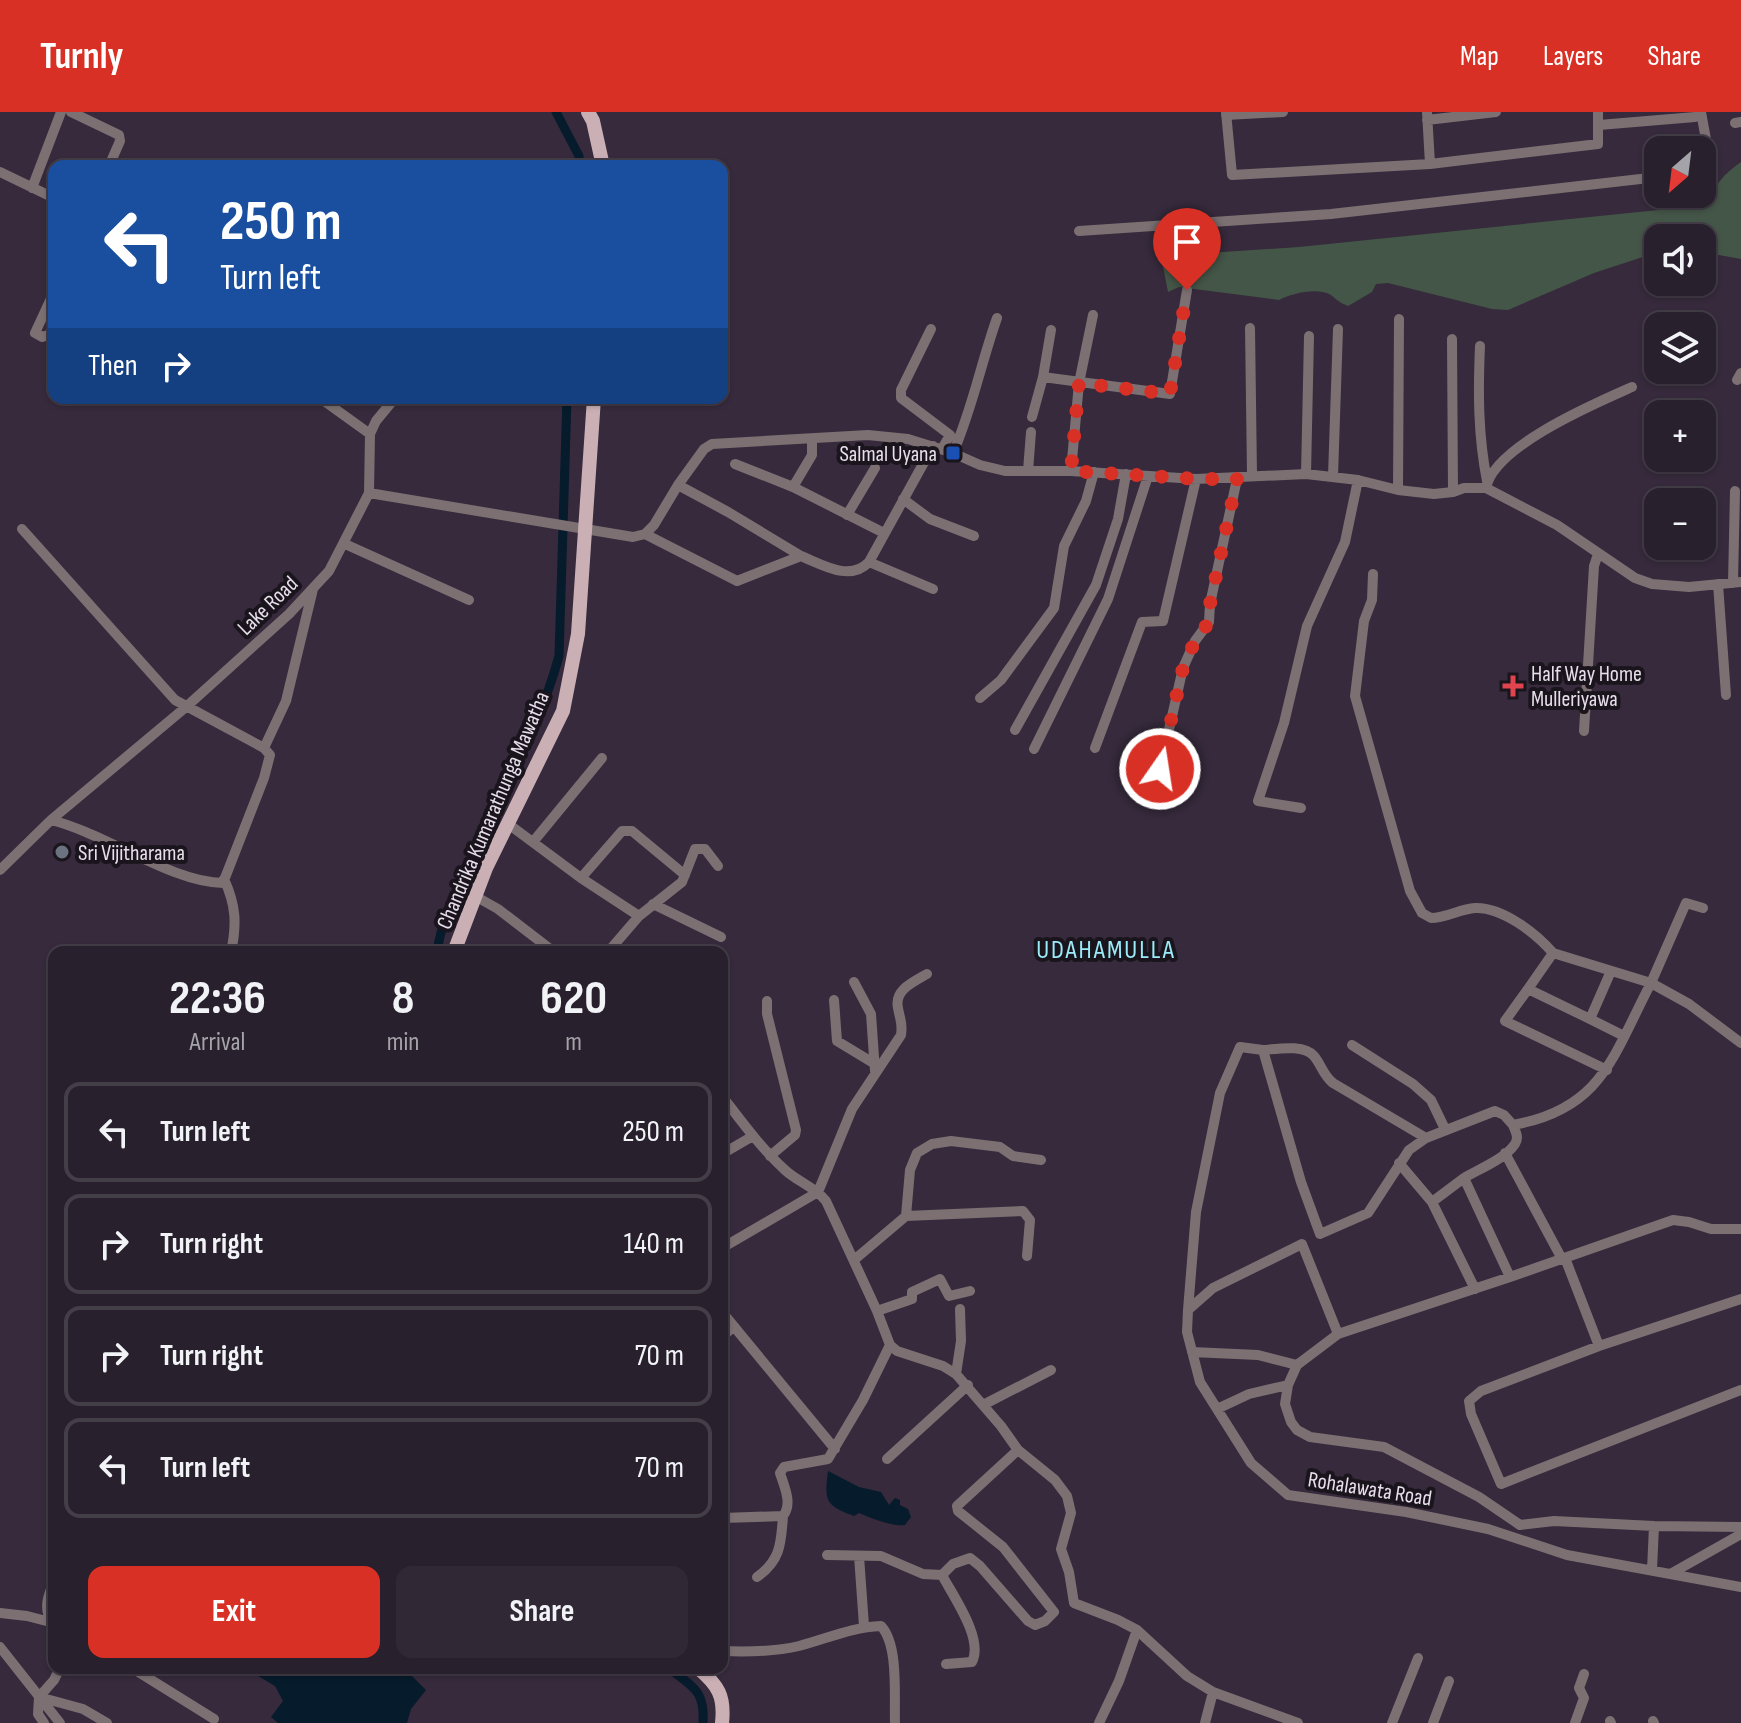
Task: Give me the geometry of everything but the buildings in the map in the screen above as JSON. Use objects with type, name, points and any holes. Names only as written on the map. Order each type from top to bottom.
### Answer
[{"type":"main road","points":[[588,112],[602,160]]},
{"type":"main road","name":"Chandrika Kumarathunga Mawatha","points":[[456,946],[507,823],[563,711],[578,634],[582,527],[593,404]]},
{"type":"main road","points":[[705,1674],[715,1683],[722,1699],[722,1723]]},
{"type":"street","points":[[32,188],[61,112]]},
{"type":"street","points":[[71,112],[119,135],[120,141],[112,160]]},
{"type":"street","points":[[1283,112],[1226,114],[1232,175],[1430,164],[1598,144],[1598,112]]},
{"type":"street","points":[[1430,164],[1427,116],[1488,113]]},
{"type":"street","points":[[1599,125],[1698,114],[1704,136]]},
{"type":"street","points":[[0,172],[48,195]]},
{"type":"street","points":[[1079,231],[1331,214],[1644,179]]},
{"type":"street","points":[[1043,377],[1170,394],[1187,290]]},
{"type":"street","points":[[48,305],[35,333],[42,337],[48,335]]},
{"type":"street","points":[[1071,471],[1079,383],[1093,315]]},
{"type":"street","points":[[942,449],[963,429],[981,361],[997,318]]},
{"type":"street","points":[[1398,490],[1399,319]]},
{"type":"street","points":[[1250,328],[1252,475]]},
{"type":"street","points":[[678,485],[801,556],[845,573],[862,570],[903,499],[950,435],[901,398],[901,390],[931,329]]},
{"type":"street","points":[[1333,476],[1338,329]]},
{"type":"street","points":[[1032,417],[1051,330]]},
{"type":"street","points":[[1306,474],[1309,336]]},
{"type":"street","points":[[1452,339],[1453,492]]},
{"type":"street","points":[[1480,346],[1478,401],[1487,484]]},
{"type":"street","points":[[1487,484],[1494,471],[1530,440],[1577,411],[1632,387]]},
{"type":"street","points":[[328,404],[370,434]]},
{"type":"street","points":[[391,404],[370,434],[369,493],[633,537],[645,534],[654,525],[678,485],[704,449],[712,444],[868,435],[908,439],[992,468],[1028,471],[1196,479],[1306,474],[1434,494],[1487,484],[1557,525],[1635,578],[1652,584],[1689,587],[1737,583],[1735,491]]},
{"type":"street","points":[[1028,471],[1031,432]]},
{"type":"street","points":[[793,487],[812,455],[812,439]]},
{"type":"street","points":[[735,464],[793,487],[884,533]]},
{"type":"street","points":[[847,515],[875,468]]},
{"type":"street","points":[[980,698],[1001,680],[1054,608],[1064,546],[1086,501],[1094,472]]},
{"type":"street","points":[[1015,730],[1096,585],[1118,519],[1126,474]]},
{"type":"street","points":[[1034,749],[1108,599],[1148,476]]},
{"type":"street","points":[[1095,748],[1142,622],[1163,621],[1196,479]]},
{"type":"street","points":[[1160,769],[1183,668],[1195,641],[1209,622],[1210,604],[1237,479]]},
{"type":"street","points":[[1301,808],[1258,801],[1284,723],[1307,626],[1345,542],[1358,480]]},
{"type":"street","name":"Lake Road","points":[[0,870],[51,820],[186,707],[289,614],[329,571],[369,493]]},
{"type":"street","points":[[903,499],[930,519],[974,536]]},
{"type":"street","points":[[22,529],[175,700],[264,748],[270,755],[223,883],[206,883],[77,827],[51,820]]},
{"type":"street","points":[[645,534],[737,581],[801,556]]},
{"type":"street","points":[[345,544],[469,600]]},
{"type":"street","points":[[1584,731],[1594,566],[1598,554]]},
{"type":"street","points":[[869,562],[933,589]]},
{"type":"street","points":[[1373,574],[1372,600],[1364,621],[1355,696],[1410,891],[1422,913],[1431,918],[1477,908],[1496,911],[1534,935],[1553,953],[1651,983],[1689,1004],[1741,1043]]},
{"type":"street","points":[[1718,584],[1726,695]]},
{"type":"street","points":[[264,748],[286,701],[313,587]]},
{"type":"street","points":[[533,842],[602,758]]},
{"type":"street","points":[[507,823],[639,916]]},
{"type":"street","points":[[581,878],[622,831],[627,830],[685,875]]},
{"type":"street","points":[[613,946],[639,916],[682,882],[695,849],[705,849],[718,866]]},
{"type":"street","points":[[224,879],[234,901],[236,928],[232,946]]},
{"type":"street","points":[[475,896],[498,909],[546,946]]},
{"type":"street","points":[[1513,1125],[1540,1120],[1561,1110],[1583,1097],[1607,1070],[1651,983],[1686,903],[1703,908]]},
{"type":"street","points":[[653,904],[721,937]]},
{"type":"street","points":[[1553,953],[1505,1021],[1607,1070]]},
{"type":"street","points":[[1590,1019],[1611,971]]},
{"type":"street","points":[[728,1244],[818,1192],[852,1109],[875,1067],[901,1035],[903,1023],[897,1007],[898,996],[905,987],[927,974]]},
{"type":"street","points":[[854,982],[871,1014],[875,1067]]},
{"type":"street","points":[[1528,989],[1624,1036]]},
{"type":"street","points":[[834,1000],[837,1041],[875,1067]]},
{"type":"street","points":[[767,1001],[767,1014],[796,1130],[795,1135],[770,1156]]},
{"type":"street","points":[[1352,1045],[1413,1084],[1431,1100],[1445,1129]]},
{"type":"street","name":"Rohalawata Road","points":[[1263,1050],[1240,1047],[1220,1093],[1196,1212],[1187,1332],[1200,1382],[1251,1463],[1288,1495],[1488,1529],[1567,1555],[1741,1587]]},
{"type":"street","points":[[1320,1234],[1301,1182],[1263,1050],[1307,1050],[1333,1083],[1426,1138]]},
{"type":"street","points":[[728,1104],[770,1156],[798,1182],[818,1192],[826,1201],[890,1345],[897,1351],[943,1366],[956,1374],[1018,1450],[1055,1480],[1067,1496],[1071,1513],[1061,1549],[1074,1603]]},
{"type":"street","points":[[1188,1310],[1213,1288],[1368,1213],[1409,1150],[1426,1138],[1495,1111],[1504,1115],[1517,1135],[1515,1143],[1432,1202]]},
{"type":"street","points":[[728,1151],[753,1136]]},
{"type":"street","points":[[906,1216],[910,1170],[917,1153],[932,1144],[951,1141],[1000,1147],[1013,1156],[1041,1160]]},
{"type":"street","points":[[1505,1153],[1564,1259],[1599,1346]]},
{"type":"street","points":[[1399,1163],[1432,1202],[1475,1289]]},
{"type":"street","points":[[1464,1178],[1510,1277]]},
{"type":"street","points":[[854,1260],[906,1216],[1023,1211],[1030,1220],[1027,1256]]},
{"type":"street","points":[[1741,1229],[1711,1229],[1673,1220],[1338,1334],[1297,1365],[1288,1385],[1285,1404],[1297,1430],[1310,1437],[1384,1447],[1479,1497],[1520,1525],[1554,1521],[1741,1527]]},
{"type":"street","points":[[1302,1244],[1338,1334]]},
{"type":"street","points":[[877,1311],[912,1299],[912,1292],[940,1279],[949,1296],[970,1291]]},
{"type":"street","points":[[1741,1299],[1599,1346],[1481,1391],[1469,1401],[1471,1414],[1501,1484],[1741,1390]]},
{"type":"street","points":[[956,1374],[961,1341],[960,1309]]},
{"type":"street","points":[[728,1320],[835,1449]]},
{"type":"street","points":[[728,1332],[733,1327]]},
{"type":"street","points":[[757,1577],[775,1562],[782,1537],[787,1500],[780,1473],[784,1467],[828,1459],[890,1345]]},
{"type":"street","points":[[1192,1352],[1258,1355],[1297,1365]]},
{"type":"street","points":[[983,1405],[1051,1370]]},
{"type":"street","points":[[887,1459],[968,1385]]},
{"type":"street","points":[[1217,1409],[1249,1394],[1288,1385]]},
{"type":"street","points":[[1018,1450],[957,1506],[958,1511],[1003,1547],[1054,1612]]},
{"type":"street","points":[[728,1518],[783,1516]]},
{"type":"street","points":[[1652,1570],[1654,1526]]},
{"type":"street","points":[[1672,1573],[1741,1534]]},
{"type":"street","points":[[827,1555],[881,1556],[923,1574],[942,1575],[953,1564],[970,1558],[1035,1625],[1074,1603],[1137,1630],[1187,1676],[1213,1692],[1298,1723]]},
{"type":"street","points":[[859,1556],[864,1626]]},
{"type":"street","points":[[942,1575],[975,1637],[976,1656],[972,1662],[946,1664]]},
{"type":"street","points":[[0,1613],[48,1624]]},
{"type":"street","points":[[728,1651],[759,1652],[797,1646],[864,1626],[881,1626],[888,1634],[894,1667],[895,1723]]},
{"type":"street","points":[[1099,1723],[1119,1681],[1137,1630]]},
{"type":"street","points":[[0,1647],[60,1723]]},
{"type":"street","points":[[1392,1723],[1418,1658]]},
{"type":"street","points":[[44,1723],[37,1706],[39,1697],[57,1674]]},
{"type":"street","points":[[142,1674],[214,1719]]},
{"type":"street","points":[[1575,1723],[1584,1698],[1579,1688],[1584,1674]]},
{"type":"street","points":[[1433,1723],[1449,1681]]},
{"type":"street","points":[[1205,1723],[1213,1692]]},
{"type":"street","points":[[39,1697],[83,1709],[107,1723]]},
{"type":"green space","points":[[1741,162],[1741,259],[1716,255],[1716,224],[1644,224],[1644,257],[1594,273],[1508,310],[1492,309],[1388,283],[1376,284],[1372,292],[1348,306],[1319,291],[1298,293],[1279,300],[1179,287],[1168,292],[1161,256],[1299,247],[1678,208],[1716,208],[1716,187]]},
{"type":"water","points":[[828,1471],[859,1487],[881,1492],[889,1505],[895,1498],[900,1500],[900,1505],[908,1509],[911,1517],[905,1525],[894,1525],[838,1509],[827,1496]]},
{"type":"water","points":[[255,1674],[410,1674],[426,1690],[411,1709],[407,1723],[278,1723],[271,1717],[283,1701],[275,1686]]},
{"type":"waterway","points":[[556,112],[579,160]]},
{"type":"waterway","points":[[438,946],[450,908],[541,710],[559,656],[567,404]]},
{"type":"waterway","points":[[676,1674],[699,1696],[703,1723]]},
{"type":"place","name":"Salmal Uyana","points":[[953,453]]},
{"type":"place","name":"Half Way Home Mulleriyawa","points":[[1513,686]]},
{"type":"place","name":"Sri Vijitharama","points":[[62,852]]},
{"type":"district","name":"UDAHAMULLA","points":[[1106,949]]},
{"type":"route","points":[[1160,769],[1183,668],[1195,641],[1209,622],[1210,604],[1237,479],[1071,471],[1079,383],[1170,394],[1187,290]]}]
